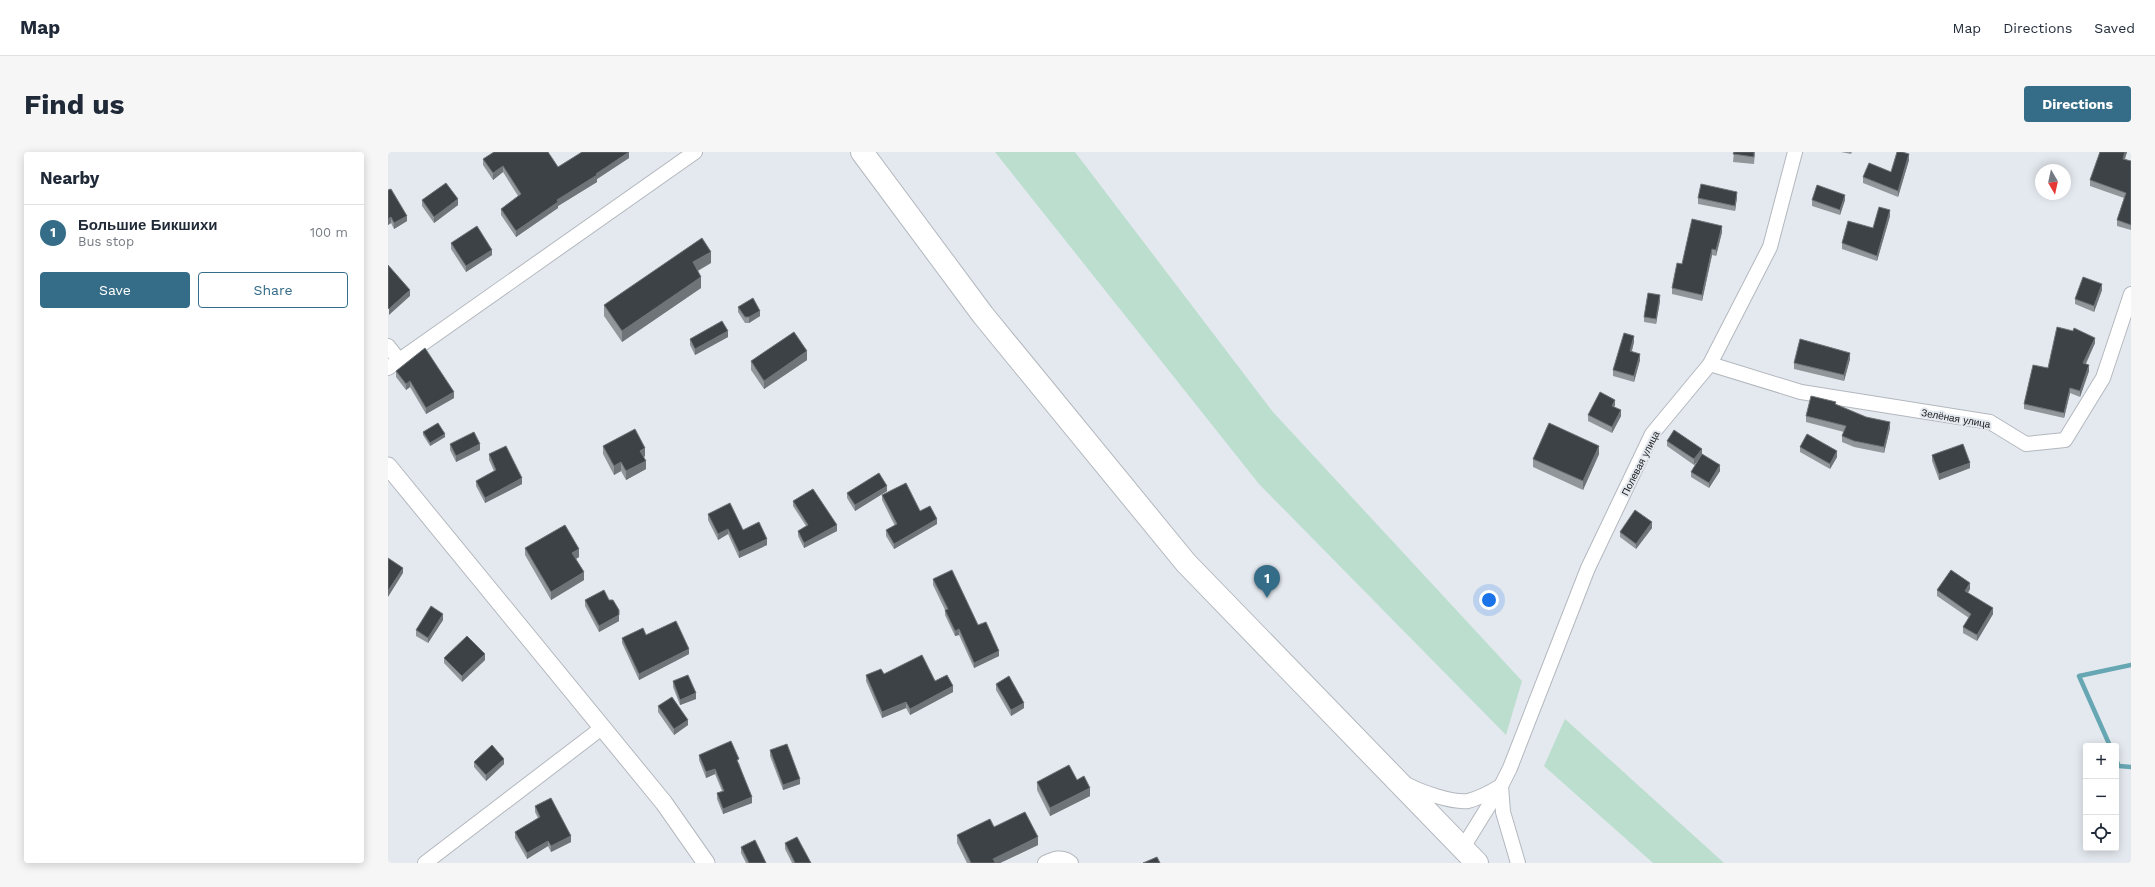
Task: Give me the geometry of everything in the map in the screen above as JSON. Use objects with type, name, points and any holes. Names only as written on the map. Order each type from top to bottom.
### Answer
[{"type":"highway","points":[[862,152],[983,315],[1186,563],[1387,773],[1470,856]]},
{"type":"street","points":[[388,346],[394,364],[695,152]]},
{"type":"street","name":"Полевая улица","points":[[1502,786],[1588,568],[1652,434],[1710,364],[1770,247],[1795,152]]},
{"type":"street","name":"Зелёная улица","points":[[1710,364],[1801,392],[1990,422],[2026,444],[2065,440],[2103,378],[2131,294]]},
{"type":"street","points":[[388,466],[664,803],[706,863]]},
{"type":"street","points":[[425,863],[603,727]]},
{"type":"street","points":[[1387,773],[1424,794],[1466,801],[1483,797],[1502,786]]},
{"type":"street","points":[[1470,856],[1502,786]]},
{"type":"street","points":[[1502,786],[1503,812],[1518,863]]},
{"type":"street","points":[[1051,861],[1067,860],[1071,863]]},
{"type":"green space","points":[[995,152],[1075,152],[1273,412],[1522,681],[1506,735],[1259,484]]},
{"type":"green space","points":[[1565,719],[1724,863],[1653,863],[1544,766]]},
{"type":"building","points":[[494,152],[548,152],[558,167],[582,152],[629,152],[596,174],[597,175],[557,200],[558,202],[516,231],[501,209],[521,194],[503,166],[493,173],[483,159]]},
{"type":"building","points":[[1734,152],[1754,152],[1754,157],[1733,154]]},
{"type":"building","points":[[1897,152],[1909,154],[1898,191],[1863,177],[1869,163],[1891,172]]},
{"type":"building","points":[[2100,152],[2125,152],[2123,159],[2131,161],[2131,225],[2117,220],[2126,193],[2090,180]]},
{"type":"building","points":[[446,183],[458,199],[434,217],[422,200]]},
{"type":"building","points":[[1701,184],[1737,192],[1735,206],[1698,198]]},
{"type":"building","points":[[1817,185],[1845,195],[1840,210],[1812,200]]},
{"type":"building","points":[[391,189],[407,216],[394,223],[391,217],[388,219],[388,190]]},
{"type":"building","points":[[1879,207],[1890,210],[1877,256],[1842,243],[1848,221],[1873,228]]},
{"type":"building","points":[[1692,219],[1722,226],[1716,250],[1712,249],[1702,295],[1672,288],[1677,263],[1682,264]]},
{"type":"building","points":[[477,226],[492,250],[466,266],[451,243]]},
{"type":"building","points":[[702,238],[711,252],[693,262],[701,277],[622,331],[604,305]]},
{"type":"building","points":[[388,265],[410,290],[389,309],[388,308]]},
{"type":"building","points":[[2083,277],[2102,284],[2094,306],[2075,299]]},
{"type":"building","points":[[1648,293],[1660,295],[1656,319],[1644,317]]},
{"type":"building","points":[[753,298],[760,311],[749,317],[745,317],[738,307]]},
{"type":"building","points":[[722,321],[728,331],[695,349],[690,339]]},
{"type":"building","points":[[2057,327],[2073,331],[2074,328],[2095,338],[2083,363],[2089,365],[2080,391],[2070,388],[2064,413],[2024,404],[2033,365],[2048,368]]},
{"type":"building","points":[[794,332],[807,351],[764,381],[751,361]]},
{"type":"building","points":[[1624,333],[1634,336],[1630,351],[1640,354],[1634,376],[1613,370]]},
{"type":"building","points":[[1800,339],[1850,353],[1844,375],[1794,363]]},
{"type":"building","points":[[425,348],[454,392],[426,408],[410,381],[406,384],[396,371]]},
{"type":"building","points":[[1600,392],[1615,400],[1612,406],[1621,410],[1612,427],[1588,415]]},
{"type":"building","points":[[1811,396],[1836,402],[1835,404],[1866,417],[1890,422],[1884,447],[1854,441],[1842,436],[1846,426],[1806,416]]},
{"type":"building","points":[[438,423],[445,434],[430,443],[423,432]]},
{"type":"building","points":[[1549,423],[1599,446],[1583,481],[1533,459]]},
{"type":"building","points":[[635,429],[645,448],[640,451],[646,461],[626,471],[621,462],[614,466],[603,446]]},
{"type":"building","points":[[1674,430],[1702,449],[1694,459],[1667,441]]},
{"type":"building","points":[[474,432],[480,444],[456,456],[450,444]]},
{"type":"building","points":[[1807,434],[1837,451],[1830,464],[1800,447]]},
{"type":"building","points":[[1963,444],[1970,463],[1939,474],[1932,455]]},
{"type":"building","points":[[506,446],[522,478],[485,498],[476,481],[496,470],[489,454]]},
{"type":"building","points":[[1702,454],[1720,465],[1709,483],[1691,472]]},
{"type":"building","points":[[879,473],[887,486],[855,505],[847,493]]},
{"type":"building","points":[[906,483],[920,511],[930,506],[937,519],[894,544],[886,530],[897,524],[882,495]]},
{"type":"building","points":[[813,489],[837,525],[804,543],[798,531],[808,525],[793,501]]},
{"type":"building","points":[[730,503],[743,530],[759,522],[767,539],[739,552],[728,529],[718,534],[708,514]]},
{"type":"building","points":[[1635,510],[1652,522],[1636,544],[1620,532]]},
{"type":"building","points":[[565,525],[579,549],[572,553],[584,572],[551,592],[525,548]]},
{"type":"building","points":[[388,558],[403,568],[388,591]]},
{"type":"building","points":[[952,570],[978,625],[986,622],[999,651],[974,663],[959,629],[955,631],[945,610],[948,609],[933,579]]},
{"type":"building","points":[[1951,570],[1970,583],[1965,591],[1993,608],[1977,635],[1963,627],[1971,614],[1937,590]]},
{"type":"building","points":[[604,590],[609,600],[613,600],[619,610],[619,615],[599,626],[585,600]]},
{"type":"building","points":[[431,606],[443,614],[428,638],[416,630]]},
{"type":"building","points":[[676,621],[689,649],[639,674],[622,638],[643,628],[646,635]]},
{"type":"building","points":[[467,636],[485,654],[462,676],[444,658]]},
{"type":"building","points":[[922,655],[935,681],[947,675],[953,686],[910,709],[906,702],[882,712],[866,675],[881,669],[884,674]]},
{"type":"building","points":[[688,675],[696,693],[680,700],[673,681]]},
{"type":"building","points":[[1009,676],[1024,703],[1011,710],[996,684]]},
{"type":"building","points":[[672,697],[688,720],[674,729],[658,706]]},
{"type":"building","points":[[731,741],[752,797],[723,809],[717,793],[724,791],[715,769],[706,772],[699,755]]},
{"type":"building","points":[[787,744],[800,779],[783,785],[770,750]]},
{"type":"building","points":[[492,745],[504,759],[486,775],[474,762]]},
{"type":"building","points":[[1069,765],[1077,780],[1084,776],[1090,788],[1050,808],[1037,782]]},
{"type":"building","points":[[551,798],[571,836],[551,846],[548,841],[527,853],[515,832],[540,817],[535,806]]},
{"type":"building","points":[[1025,812],[1038,837],[993,859],[995,862],[994,863],[971,863],[957,835],[990,819],[994,827]]},
{"type":"building","points":[[797,837],[811,863],[795,863],[785,843]]},
{"type":"building","points":[[755,840],[766,863],[749,863],[741,847]]},
{"type":"building","points":[[1157,857],[1160,863],[1143,863]]},
{"type":"waterway","points":[[2109,743],[2079,676],[2131,665]]},
{"type":"waterway","points":[[2119,766],[2131,767]]},
{"type":"place","name":"Большие Бикшихи","points":[[1267,598]]}]
